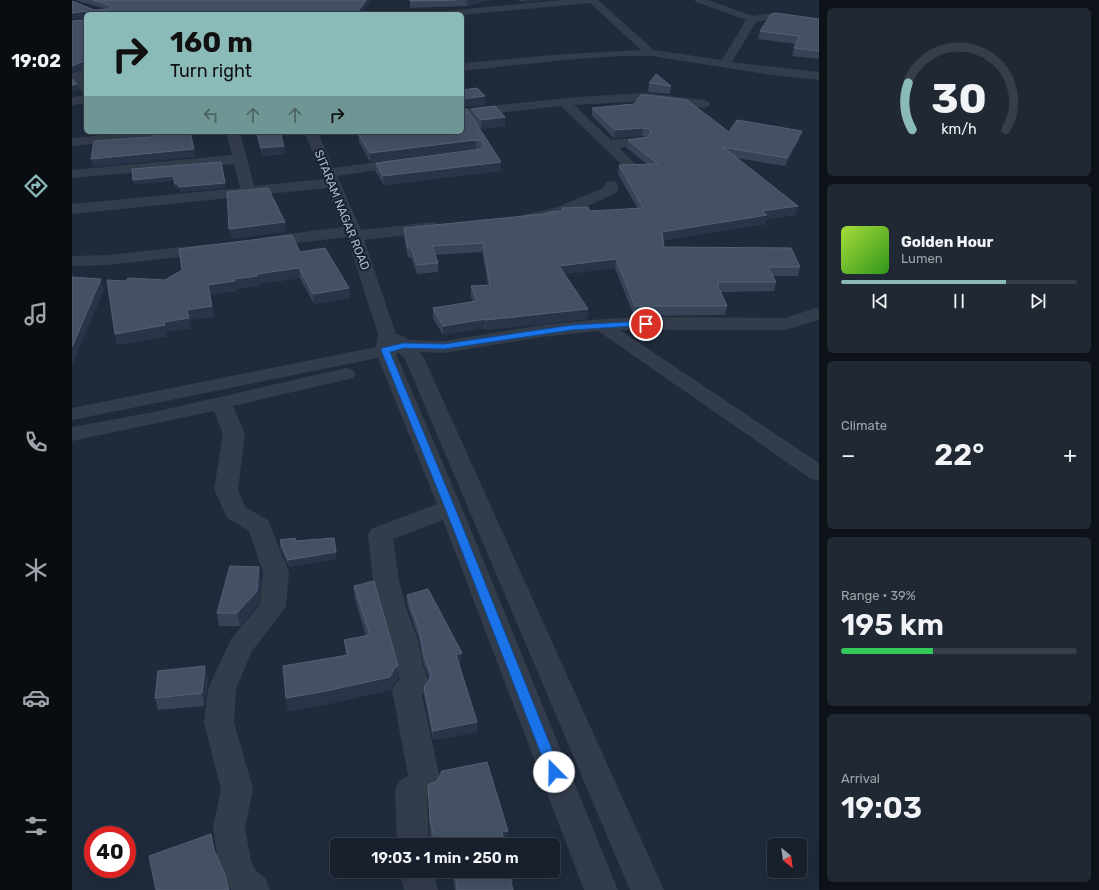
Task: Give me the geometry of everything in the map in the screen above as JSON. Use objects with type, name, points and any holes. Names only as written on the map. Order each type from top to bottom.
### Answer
[{"type":"street","points":[[464,12],[593,0],[651,53]]},
{"type":"street","points":[[699,0],[752,19],[775,16],[819,22]]},
{"type":"street","points":[[465,4],[476,11]]},
{"type":"street","points":[[725,64],[752,19]]},
{"type":"street","points":[[464,67],[597,55],[651,53],[819,76]]},
{"type":"street","points":[[84,73],[73,76],[84,87]]},
{"type":"street","points":[[72,92],[84,89]]},
{"type":"street","points":[[464,113],[646,97],[704,104]]},
{"type":"street","points":[[72,101],[84,100]]},
{"type":"street","points":[[565,103],[632,167]]},
{"type":"street","points":[[72,142],[162,134]]},
{"type":"street","points":[[234,134],[248,192]]},
{"type":"street","name":"SITARAM NAGAR ROAD","points":[[312,134],[354,233],[396,350]]},
{"type":"street","points":[[608,145],[642,141]]},
{"type":"street","points":[[72,174],[240,159]]},
{"type":"street","points":[[72,209],[248,192],[330,178],[420,160]]},
{"type":"street","points":[[512,219],[543,216],[592,199],[611,190],[611,186]]},
{"type":"street","points":[[251,244],[354,233],[449,226]]},
{"type":"street","points":[[72,261],[108,260],[228,246]]},
{"type":"street","points":[[72,414],[396,350],[444,346],[542,331],[602,325],[785,324],[819,313]]},
{"type":"street","points":[[602,325],[623,341],[819,474]]},
{"type":"street","points":[[72,434],[221,403],[396,350]]},
{"type":"street","points":[[396,350],[450,508],[601,890]]},
{"type":"street","points":[[396,350],[647,890]]},
{"type":"street","points":[[221,403],[234,434],[226,489],[235,512],[259,526],[276,572],[273,607],[241,646],[222,689],[219,722],[237,789],[229,828],[235,862],[244,882],[253,890]]},
{"type":"street","points":[[414,838],[411,790],[425,783],[406,690],[416,685],[409,665],[404,640],[394,611],[386,580],[380,535],[450,508]]},
{"type":"street","points":[[418,878],[421,890]]},
{"type":"building","points":[[93,0],[366,0],[357,12],[86,11],[72,13],[72,1],[94,10],[111,9],[109,5]]},
{"type":"building","points":[[410,0],[456,0],[410,1]]},
{"type":"building","points":[[776,13],[819,19],[819,51],[794,48],[799,36],[760,31],[771,14]]},
{"type":"building","points":[[84,20],[84,61],[72,66],[72,21]]},
{"type":"building","points":[[656,74],[671,86],[649,83]]},
{"type":"building","points":[[72,79],[77,84],[72,85]]},
{"type":"building","points":[[477,88],[485,96],[464,99],[464,90]]},
{"type":"building","points":[[641,95],[687,100],[729,132],[737,120],[802,131],[787,158],[723,147],[798,206],[762,211],[767,215],[662,232],[664,247],[791,248],[800,267],[768,267],[776,282],[718,282],[719,284],[717,284],[727,306],[635,306],[616,259],[559,266],[588,309],[486,319],[443,326],[433,308],[477,301],[471,286],[490,285],[483,243],[432,246],[438,263],[417,265],[411,248],[408,248],[404,228],[544,214],[563,211],[562,208],[588,207],[590,211],[643,208],[619,165],[658,164],[628,140],[648,137],[651,132],[648,129],[643,128],[615,130],[592,108],[634,104]]},
{"type":"building","points":[[495,106],[505,117],[481,120],[471,109]]},
{"type":"building","points":[[467,109],[501,162],[383,176],[376,163],[481,149],[484,146],[482,141],[476,140],[370,153],[359,134],[464,134],[464,110]]},
{"type":"building","points":[[152,134],[190,134],[194,149],[91,159],[94,141],[152,137]]},
{"type":"building","points":[[258,134],[281,134],[284,146],[261,148]]},
{"type":"building","points":[[221,162],[225,183],[179,187],[178,184],[175,184],[173,176],[133,180],[132,169]]},
{"type":"building","points":[[268,188],[285,222],[229,229],[227,192]]},
{"type":"building","points":[[292,235],[300,252],[325,248],[349,288],[313,294],[299,268],[257,274],[257,276],[235,279],[235,281],[208,285],[212,306],[187,310],[189,318],[164,322],[165,325],[115,334],[107,280],[126,281],[128,278],[165,280],[182,270],[179,249]]},
{"type":"building","points":[[72,277],[101,279],[72,347]]},
{"type":"building","points":[[295,538],[296,541],[334,538],[336,552],[288,560],[280,540]]},
{"type":"building","points":[[230,566],[259,567],[257,591],[237,613],[217,613]]},
{"type":"building","points":[[374,581],[398,666],[394,669],[390,677],[286,698],[283,666],[348,655],[344,640],[370,635],[354,586]]},
{"type":"building","points":[[428,589],[462,653],[456,655],[477,722],[433,731],[424,686],[427,684],[431,675],[424,655],[419,630],[407,595]]},
{"type":"building","points":[[205,666],[202,693],[155,698],[158,671]]},
{"type":"building","points":[[487,762],[508,831],[502,832],[503,838],[434,838],[430,821],[428,785],[437,781],[442,771]]},
{"type":"building","points":[[211,834],[214,850],[225,875],[229,890],[156,890],[149,856]]},
{"type":"building","points":[[455,878],[510,878],[513,890],[458,890]]},
{"type":"route","points":[[554,772],[392,363],[385,350],[404,346],[444,346],[542,331],[602,325],[646,324]]}]
